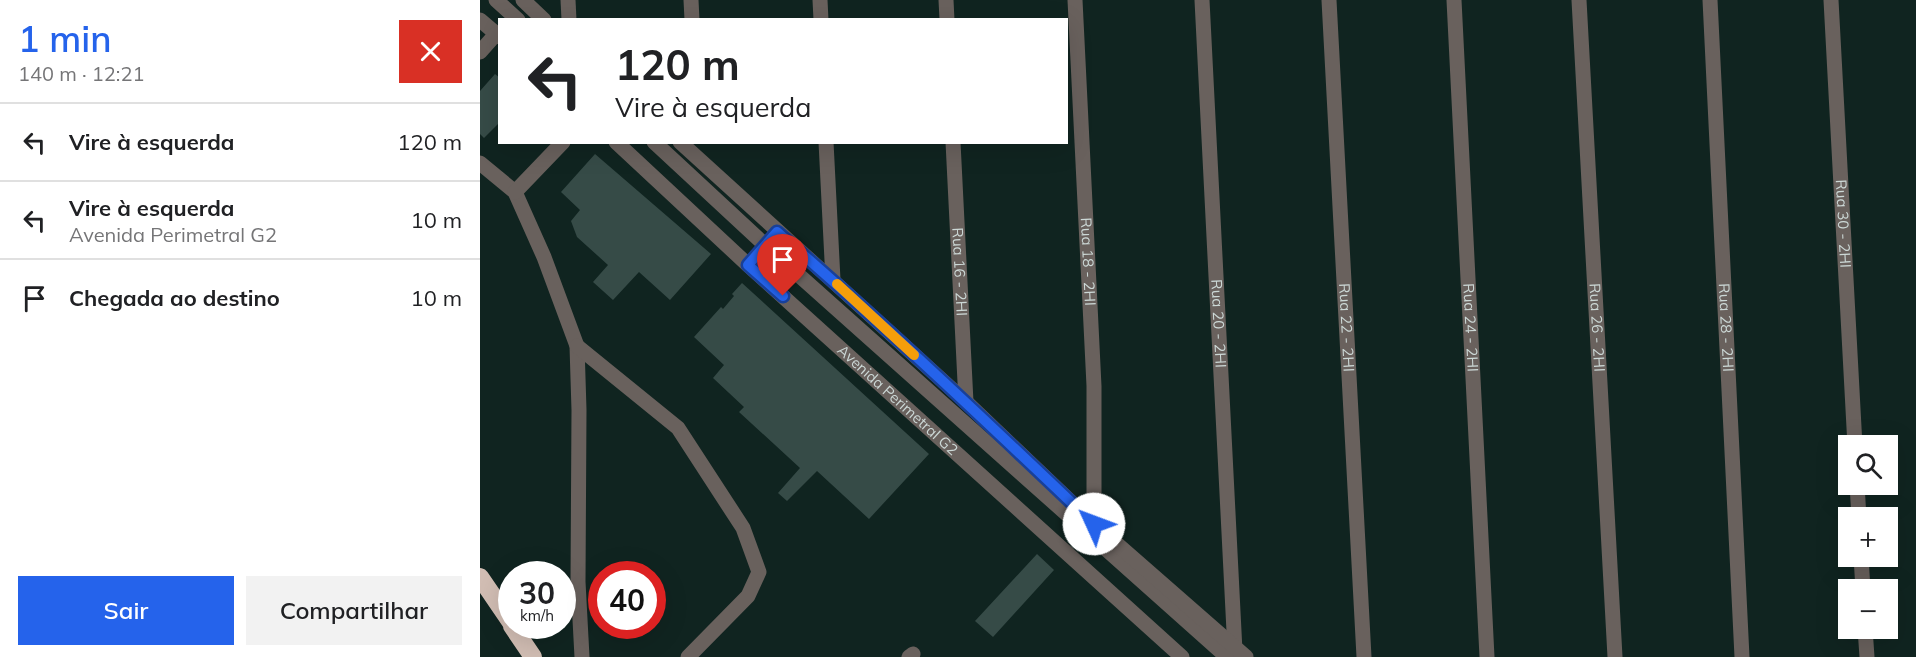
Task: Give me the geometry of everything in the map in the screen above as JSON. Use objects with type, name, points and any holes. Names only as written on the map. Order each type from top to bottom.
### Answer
[{"type":"highway","points":[[480,577],[498,604]]},
{"type":"highway","points":[[521,639],[533,657]]},
{"type":"street","points":[[496,0],[516,18]]},
{"type":"street","points":[[523,0],[542,18]]},
{"type":"street","points":[[568,0],[569,18]]},
{"type":"street","points":[[691,0],[692,18]]},
{"type":"street","points":[[820,0],[821,18]]},
{"type":"street","points":[[946,0],[947,18]]},
{"type":"street","name":"Rua 18 - 2HI","points":[[1075,0],[1094,386],[1094,524]]},
{"type":"street","name":"Rua 20 - 2HI","points":[[1202,0],[1232,654]]},
{"type":"street","name":"Rua 22 - 2HI","points":[[1329,0],[1364,657]]},
{"type":"street","name":"Rua 24 - 2HI","points":[[1454,0],[1487,657]]},
{"type":"street","name":"Rua 26 - 2HI","points":[[1579,0],[1615,657]]},
{"type":"street","name":"Rua 28 - 2HI","points":[[1710,0],[1742,657]]},
{"type":"street","name":"Rua 30 - 2HI","points":[[1831,0],[1854,435]]},
{"type":"street","points":[[480,20],[498,35],[480,52]]},
{"type":"street","points":[[514,192],[561,144]]},
{"type":"street","name":"Avenida Perimetral G2","points":[[618,144],[748,265],[1182,657]]},
{"type":"street","points":[[656,144],[765,245],[1232,654],[1246,657]]},
{"type":"street","points":[[682,144],[966,402],[1232,654]]},
{"type":"street","points":[[698,144],[699,159]]},
{"type":"street","points":[[826,144],[833,280]]},
{"type":"street","name":"Rua 16 - 2HI","points":[[953,144],[966,402]]},
{"type":"street","points":[[480,163],[514,192],[544,256],[577,346],[578,582],[582,657]]},
{"type":"street","points":[[701,221],[733,190]]},
{"type":"street","points":[[748,265],[777,232]]},
{"type":"street","points":[[577,346],[678,428],[743,528],[759,572],[748,596],[688,657]]},
{"type":"street","points":[[1866,639],[1867,657]]},
{"type":"building","points":[[495,74],[498,76],[498,124],[484,138],[480,134],[480,91]]},
{"type":"building","points":[[595,154],[711,254],[670,300],[639,272],[613,300],[593,282],[608,265],[577,237],[571,221],[580,210],[561,192]]},
{"type":"building","points":[[742,283],[929,454],[869,519],[817,471],[787,501],[778,493],[800,468],[739,412],[744,407],[713,378],[724,365],[694,337],[721,307],[723,309]]},
{"type":"building","points":[[1037,554],[1054,570],[993,637],[975,621]]},
{"type":"slow traffic","points":[[837,284],[914,355]]},
{"type":"route","points":[[783,296],[748,265],[777,232],[966,402],[1094,524]]}]
